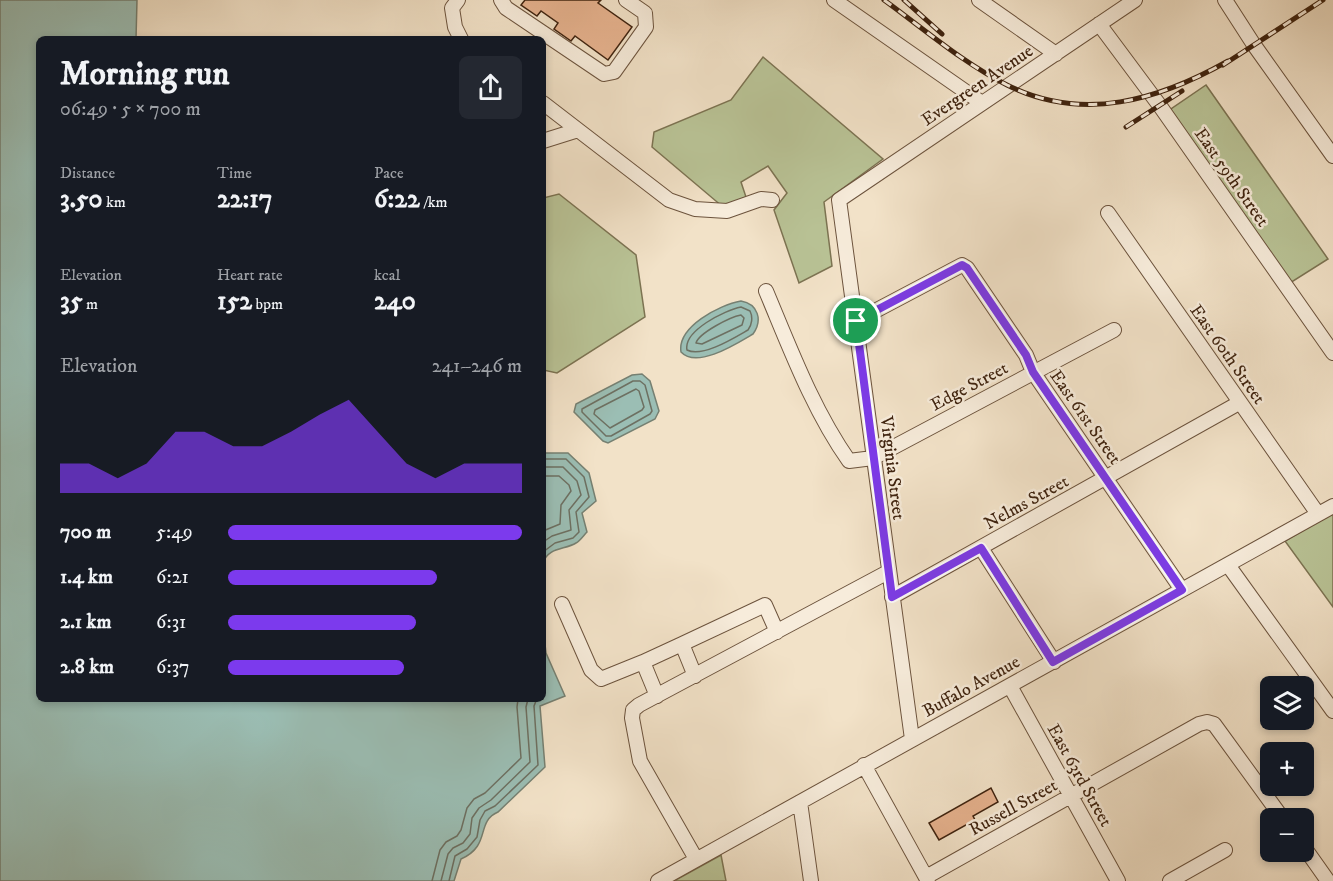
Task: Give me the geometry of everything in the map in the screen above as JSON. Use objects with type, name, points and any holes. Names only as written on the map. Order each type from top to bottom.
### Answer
[{"type":"street","points":[[458,0],[452,8],[455,27],[460,36]]},
{"type":"street","points":[[501,0],[507,8],[603,74],[614,72],[646,27],[645,13],[626,0]]},
{"type":"street","points":[[834,0],[982,103]]},
{"type":"street","points":[[979,0],[1056,54]]},
{"type":"street","name":"Evergreen Avenue","points":[[839,200],[1135,0]]},
{"type":"street","points":[[1225,0],[1333,156]]},
{"type":"street","name":"East 59th Street","points":[[1099,24],[1160,106],[1333,353]]},
{"type":"street","points":[[546,105],[669,200],[695,209],[727,211],[761,199],[772,200]]},
{"type":"street","points":[[546,140],[578,130]]},
{"type":"street","name":"Virginia Street","points":[[839,200],[912,739]]},
{"type":"street","name":"East 60th Street","points":[[1108,213],[1318,514]]},
{"type":"street","name":"East 61st Street","points":[[856,321],[962,265],[967,268],[1026,355],[1033,372],[1182,590]]},
{"type":"street","points":[[766,291],[816,404],[839,447],[849,461],[873,458]]},
{"type":"street","name":"Edge Street","points":[[873,458],[1114,330]]},
{"type":"street","name":"Nelms Street","points":[[892,597],[1239,403]]},
{"type":"street","name":"Buffalo Avenue","points":[[658,881],[1333,506]]},
{"type":"street","points":[[981,548],[1053,662]]},
{"type":"street","points":[[1228,565],[1333,711]]},
{"type":"street","points":[[696,859],[640,761],[632,718],[633,710],[888,573]]},
{"type":"street","points":[[562,604],[591,670],[601,679],[765,605],[777,632]]},
{"type":"street","points":[[682,644],[692,678]]},
{"type":"street","points":[[643,662],[657,696]]},
{"type":"street","name":"East 63rd Street","points":[[1010,686],[1118,881]]},
{"type":"street","name":"Russell Street","points":[[927,879],[1199,724],[1214,724],[1275,808]]},
{"type":"street","points":[[864,765],[927,879]]},
{"type":"street","points":[[800,802],[811,881]]},
{"type":"street","points":[[1170,881],[1225,850]]},
{"type":"street","points":[[1314,862],[1328,881]]},
{"type":"green space","points":[[763,57],[883,159],[824,202],[832,266],[799,283],[774,210],[787,193],[768,166],[741,182],[746,197],[723,207],[652,147],[654,132],[731,100]]},
{"type":"green space","points":[[1206,85],[1328,259],[1290,283],[1168,111]]},
{"type":"green space","points":[[559,194],[636,255],[645,317],[557,373],[546,371],[546,197]]},
{"type":"green space","points":[[1333,513],[1333,607],[1285,541]]},
{"type":"green space","points":[[721,855],[726,881],[674,881]]},
{"type":"water","points":[[0,0],[137,0],[136,36],[36,36],[36,702],[546,702],[546,653],[565,696],[540,706],[545,767],[491,816],[477,847],[461,859],[454,881],[0,881]]},
{"type":"water","points":[[741,301],[751,305],[757,313],[758,323],[753,334],[727,349],[706,356],[688,357],[681,352],[682,343],[692,326],[711,312]]},
{"type":"water","points":[[642,374],[650,381],[659,411],[655,419],[608,443],[603,441],[574,412],[576,404],[632,375]]},
{"type":"water","points":[[546,453],[568,453],[589,473],[596,501],[582,513],[587,532],[576,543],[546,557]]},
{"type":"building","points":[[525,0],[601,0],[598,3],[632,27],[608,60],[575,36],[571,41],[554,29],[558,23],[541,11],[537,16],[521,5]]},
{"type":"building","points":[[991,788],[998,802],[973,816],[975,820],[939,840],[929,823]]},
{"type":"railway","points":[[884,0],[959,56],[991,76],[1035,96],[1064,103],[1120,102],[1148,96],[1175,87],[1228,61]]},
{"type":"railway","points":[[904,0],[942,34]]},
{"type":"railway","points":[[1223,65],[1323,0]]},
{"type":"railway","points":[[1126,127],[1182,91]]},
{"type":"route","points":[[962,265],[967,268],[1026,355],[1033,372],[1182,590],[1053,662],[981,548],[892,597],[856,321],[962,265]]}]
